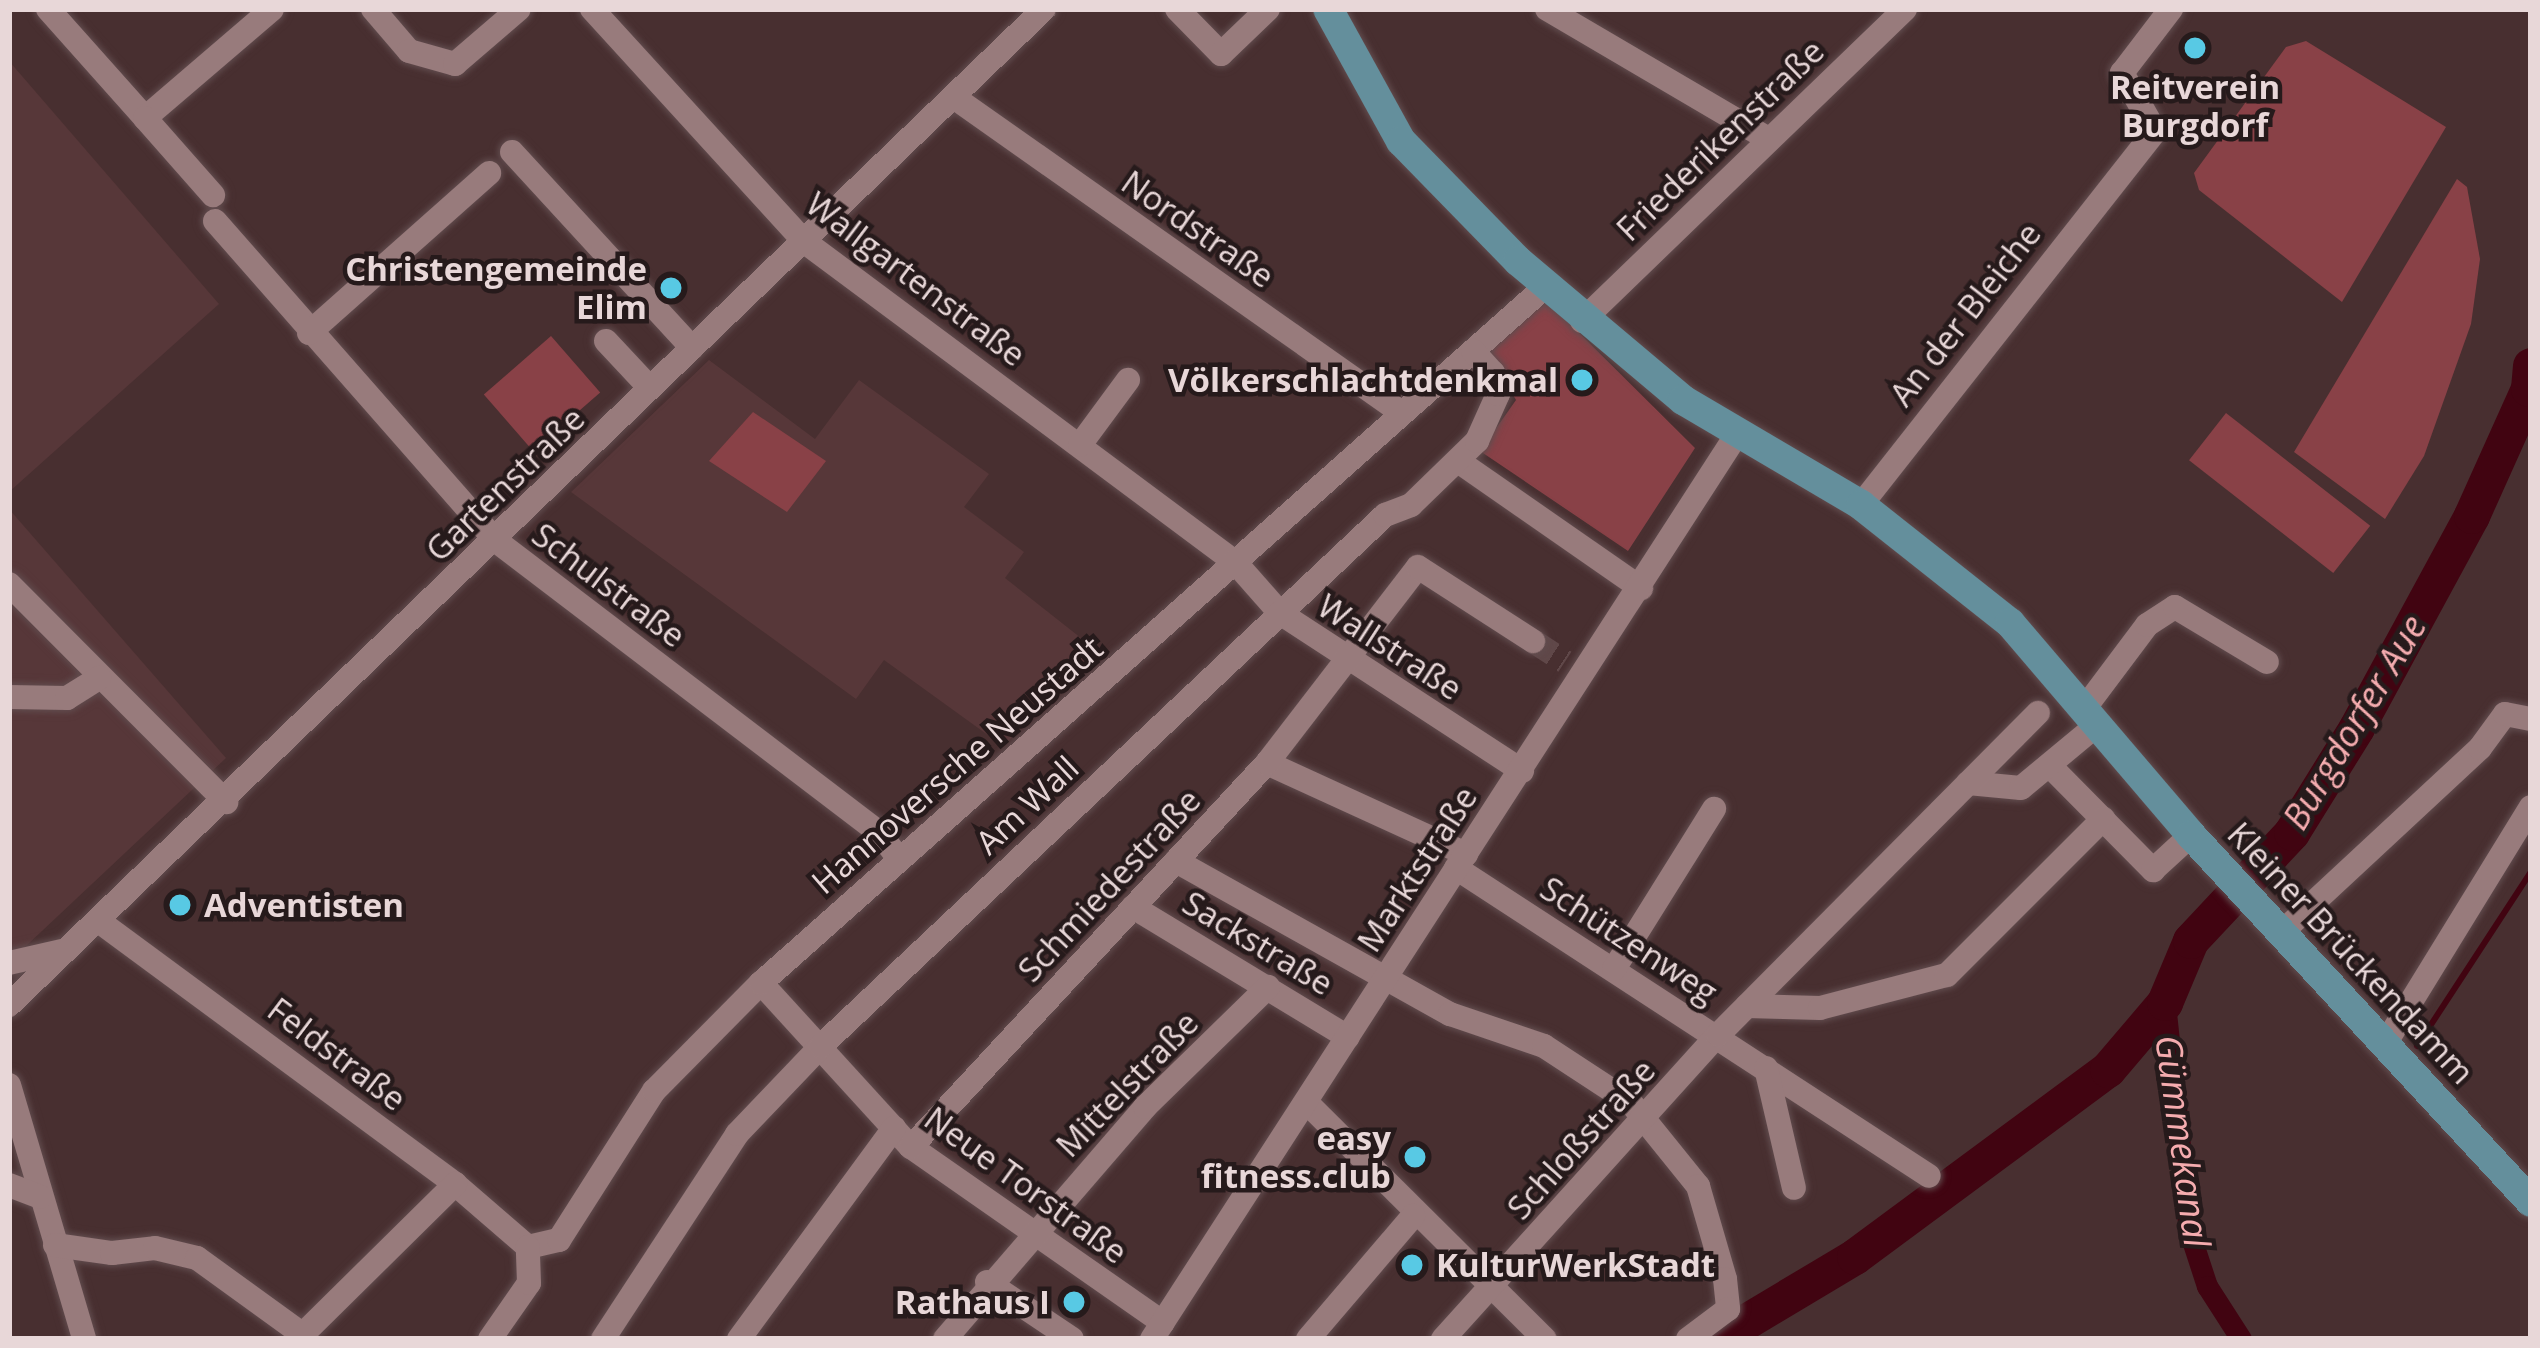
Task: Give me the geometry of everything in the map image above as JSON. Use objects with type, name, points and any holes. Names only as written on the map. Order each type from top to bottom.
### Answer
[{"type":"main road","name":"Kleiner Brückendamm","points":[[1328,9],[1401,141],[1545,287],[1582,321],[1737,434],[1861,505],[1993,608],[2192,835],[2531,1202]]},
{"type":"street","name":"Schulstraße","points":[[48,9],[145,118],[309,333],[495,540],[879,833],[898,857]]},
{"type":"street","points":[[145,118],[272,9]]},
{"type":"street","points":[[373,9],[409,51],[455,64],[519,9]]},
{"type":"street","name":"Wallgartenstraße","points":[[592,9],[805,242],[1235,562]]},
{"type":"street","name":"Gartenstraße","points":[[9,1005],[226,802],[1044,9]]},
{"type":"street","points":[[1177,9],[1221,54],[1268,9]]},
{"type":"street","points":[[1547,9],[1768,139]]},
{"type":"street","name":"Friederikenstraße","points":[[1582,321],[1905,9]]},
{"type":"street","name":"An der Bleiche","points":[[1861,505],[2122,164],[2155,131],[2122,73],[2171,9]]},
{"type":"street","name":"Nordstraße","points":[[955,98],[1402,413]]},
{"type":"street","points":[[512,152],[692,347]]},
{"type":"street","points":[[309,333],[489,173]]},
{"type":"street","name":"Hannoversche Neustadt","points":[[528,1247],[559,1240],[654,1091],[760,983],[1545,287]]},
{"type":"street","points":[[607,341],[650,388]]},
{"type":"street","name":"Am Wall","points":[[603,1339],[737,1134],[821,1046],[1385,515],[1411,505],[1458,461],[1491,420],[1498,394],[1493,373],[1473,351]]},
{"type":"street","points":[[1080,445],[1128,380]]},
{"type":"street","name":"Marktstraße","points":[[1158,1331],[1522,771],[1575,669],[1641,588],[1737,434]]},
{"type":"street","points":[[1458,461],[1641,588]]},
{"type":"street","name":"Wallstraße","points":[[1235,562],[1280,613],[1522,771]]},
{"type":"street","name":"Schmiedestraße","points":[[740,1339],[902,1137],[1133,907],[1267,763],[1418,567],[1533,641]]},
{"type":"street","points":[[9,584],[226,802]]},
{"type":"street","points":[[1968,783],[2000,791],[2052,768],[2147,626],[2175,607],[2267,662]]},
{"type":"street","points":[[9,697],[67,698],[99,678]]},
{"type":"street","name":"Schloßstraße","points":[[1443,1339],[1718,1035],[2038,712]]},
{"type":"street","points":[[2282,932],[2480,748],[2505,714],[2531,719]]},
{"type":"street","name":"Schützenweg","points":[[1267,763],[1461,861],[1614,969],[1929,1176]]},
{"type":"street","points":[[2052,768],[2153,870],[2192,835]]},
{"type":"street","points":[[2385,1044],[2531,807]]},
{"type":"street","points":[[1614,969],[1714,809]]},
{"type":"street","points":[[1747,1006],[1820,1008],[1947,975],[2103,820]]},
{"type":"street","points":[[1176,861],[1450,1014],[1544,1046],[1645,1118],[1698,1186],[1725,1279],[1728,1309],[1688,1339]]},
{"type":"street","name":"Sackstraße","points":[[1133,907],[1348,1036]]},
{"type":"street","name":"Feldstraße","points":[[100,922],[455,1184],[528,1247]]},
{"type":"street","points":[[9,963],[68,950]]},
{"type":"street","name":"Neue Torstraße","points":[[760,983],[902,1137],[1158,1331]]},
{"type":"street","name":"Mittelstraße","points":[[945,1339],[987,1282],[1145,1108],[1268,987]]},
{"type":"street","points":[[1766,1068],[1794,1188]]},
{"type":"street","points":[[1307,1103],[1414,1216],[1544,1339]]},
{"type":"street","points":[[13,1110],[20,1160],[40,1197],[84,1339]]},
{"type":"street","points":[[55,1245],[112,1253],[155,1248],[197,1258],[300,1336],[455,1184]]},
{"type":"street","points":[[9,1185],[40,1197]]},
{"type":"street","points":[[1309,1339],[1414,1216]]},
{"type":"street","points":[[490,1339],[529,1283],[528,1247]]},
{"type":"street","points":[[987,1282],[1072,1339]]},
{"type":"shaded area","points":[[2306,41],[2446,127],[2342,302],[2199,190],[2194,173],[2286,47]]},
{"type":"shaded area","points":[[9,61],[219,304],[9,492]]},
{"type":"shaded area","points":[[2457,179],[2467,187],[2480,259],[2471,324],[2424,456],[2385,519],[2294,452]]},
{"type":"shaded area","points":[[1547,301],[1695,448],[1628,551],[1480,451],[1516,400],[1487,352]]},
{"type":"shaded area","points":[[551,336],[600,393],[533,451],[484,394]]},
{"type":"shaded area","points":[[709,360],[815,439],[859,380],[989,474],[964,507],[1024,552],[1005,578],[1100,653],[1003,746],[884,660],[856,699],[571,492]]},
{"type":"shaded area","points":[[753,412],[826,461],[787,512],[709,461]]},
{"type":"shaded area","points":[[2226,413],[2370,526],[2333,573],[2189,460]]},
{"type":"shaded area","points":[[9,509],[226,758],[9,962]]},
{"type":"waterway","name":"Burgdorfer Aue","points":[[1718,1339],[1855,1257],[2108,1070],[2165,1003],[2191,941],[2292,833],[2357,728],[2472,516],[2529,389],[2531,366]]},
{"type":"waterway","points":[[2417,1046],[2531,872]]},
{"type":"waterway","name":"Gümmekanal","points":[[2165,1003],[2189,1231],[2207,1286],[2241,1339]]},
{"type":"tunnel","points":[[1533,641],[1565,662]]},
{"type":"place","name":"Reitverein Burgdorf","points":[[2195,48]]},
{"type":"place","name":"Christengemeinde Elim","points":[[671,288]]},
{"type":"place","name":"Völkerschlachtdenkmal","points":[[1582,380]]},
{"type":"place","name":"Adventisten","points":[[180,905]]},
{"type":"place","name":"easy fitness.club","points":[[1415,1157]]},
{"type":"place","name":"KulturWerkStadt","points":[[1412,1265]]},
{"type":"place","name":"Rathaus I","points":[[1074,1302]]}]
